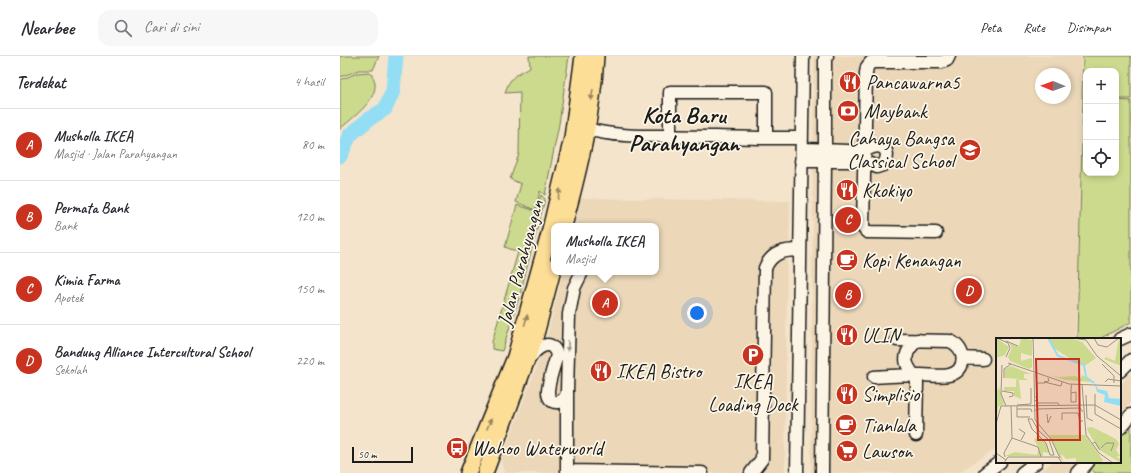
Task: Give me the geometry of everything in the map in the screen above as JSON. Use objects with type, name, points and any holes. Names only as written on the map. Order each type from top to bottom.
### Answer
[{"type":"main road","name":"Jalan Parahyangan","points":[[552,223],[572,138],[583,56]]},
{"type":"main road","name":"Jalan Parahyangan","points":[[566,223],[587,129],[595,78],[596,56]]},
{"type":"main road","name":"Jalan Parahyangan","points":[[485,473],[521,360],[551,226]]},
{"type":"main road","name":"Jalan Parahyangan","points":[[468,473],[521,360],[536,338],[552,275]]},
{"type":"street","points":[[797,473],[803,56]]},
{"type":"street","points":[[822,473],[825,58],[827,56]]},
{"type":"street","points":[[936,233],[867,232],[864,230],[866,73],[867,67],[871,62],[942,62],[947,60],[949,56]]},
{"type":"street","points":[[670,136],[670,92],[766,92],[766,138]]},
{"type":"street","points":[[587,129],[614,134],[766,138],[825,155],[864,156]]},
{"type":"street","points":[[751,473],[762,459],[765,268],[770,259],[776,253],[786,250],[800,250]]},
{"type":"street","points":[[580,275],[574,288],[569,314],[567,471],[702,473]]},
{"type":"street","points":[[1121,339],[1131,334]]},
{"type":"street","points":[[874,377],[950,375],[961,366],[963,358],[962,350],[957,344],[950,341],[897,340]]},
{"type":"street","points":[[916,435],[917,382],[915,375],[909,368],[906,359],[907,352],[918,340]]},
{"type":"street","points":[[521,360],[542,346],[545,345],[553,348],[556,351],[557,356],[548,390],[548,396],[553,401],[560,402],[565,399],[567,392]]},
{"type":"street","points":[[963,358],[983,359]]},
{"type":"street","points":[[1121,370],[1131,360]]},
{"type":"street","points":[[1121,427],[1131,415]]},
{"type":"street","points":[[985,473],[999,463]]},
{"type":"street","points":[[1022,473],[1035,463]]},
{"type":"street","points":[[1078,473],[1087,463]]},
{"type":"shaded area","points":[[814,56],[1081,56],[1079,243],[1075,338],[996,338],[996,450],[957,473],[811,473]]},
{"type":"shaded area","points":[[581,198],[790,201],[789,250],[787,257],[785,473],[506,473],[502,466],[501,460],[545,345],[562,275],[659,275],[659,223],[576,223]]},
{"type":"shaded area","points":[[1131,373],[1131,403],[1121,414],[1121,385]]},
{"type":"shaded area","points":[[1051,463],[1077,463],[1069,473],[1038,473]]},
{"type":"green space","points":[[340,56],[379,56],[373,70],[359,70],[340,77]]},
{"type":"green space","points":[[529,56],[569,56],[559,124],[545,195],[540,191],[535,210],[516,202],[521,184],[510,179],[519,154],[520,92],[505,93],[511,79],[530,67]]},
{"type":"green space","points":[[1083,56],[1131,56],[1131,99],[1119,99],[1119,68],[1083,68],[1082,98]]},
{"type":"green space","points":[[370,72],[375,83],[375,90],[372,96],[363,109],[340,129],[340,80],[357,73]]},
{"type":"green space","points":[[1083,99],[1083,176],[1119,176],[1119,100],[1131,101],[1131,322],[1101,338],[1077,338]]},
{"type":"green space","points":[[541,195],[545,199],[519,298],[502,351],[492,349],[492,342],[518,252],[505,247],[517,205],[536,211]]},
{"type":"green space","points":[[1131,422],[1131,473],[1095,473],[1090,467],[1093,463],[1121,463],[1121,433]]},
{"type":"waterway","points":[[340,156],[350,135],[369,119],[385,109],[393,91],[396,56]]},
{"type":"place","name":"Pancawarna5","points":[[850,82]]},
{"type":"place","name":"Maybank","points":[[848,111]]},
{"type":"place","name":"Cahaya Bangsa Classical School","points":[[970,150]]},
{"type":"place","name":"Kkokiyo","points":[[847,190]]},
{"type":"place","name":"Kimia Farma","points":[[848,220]]},
{"type":"place","name":"Kopi Kenangan","points":[[847,260]]},
{"type":"place","name":"Bandung Alliance Intercultural School","points":[[969,291]]},
{"type":"place","name":"Permata Bank","points":[[848,295]]},
{"type":"place","name":"Musholla IKEA","points":[[605,303]]},
{"type":"place","name":"ULIN","points":[[847,335]]},
{"type":"place","name":"IKEA Loading Dock","points":[[753,355]]},
{"type":"place","name":"IKEA Bistro","points":[[601,371]]},
{"type":"place","name":"Simplisio","points":[[847,394]]},
{"type":"place","name":"Tianlala","points":[[846,425]]},
{"type":"place","name":"Wahoo Waterworld","points":[[457,448]]},
{"type":"place","name":"Lawson","points":[[847,451]]},
{"type":"district","name":"Kota Baru Parahyangan","points":[[684,129]]}]
